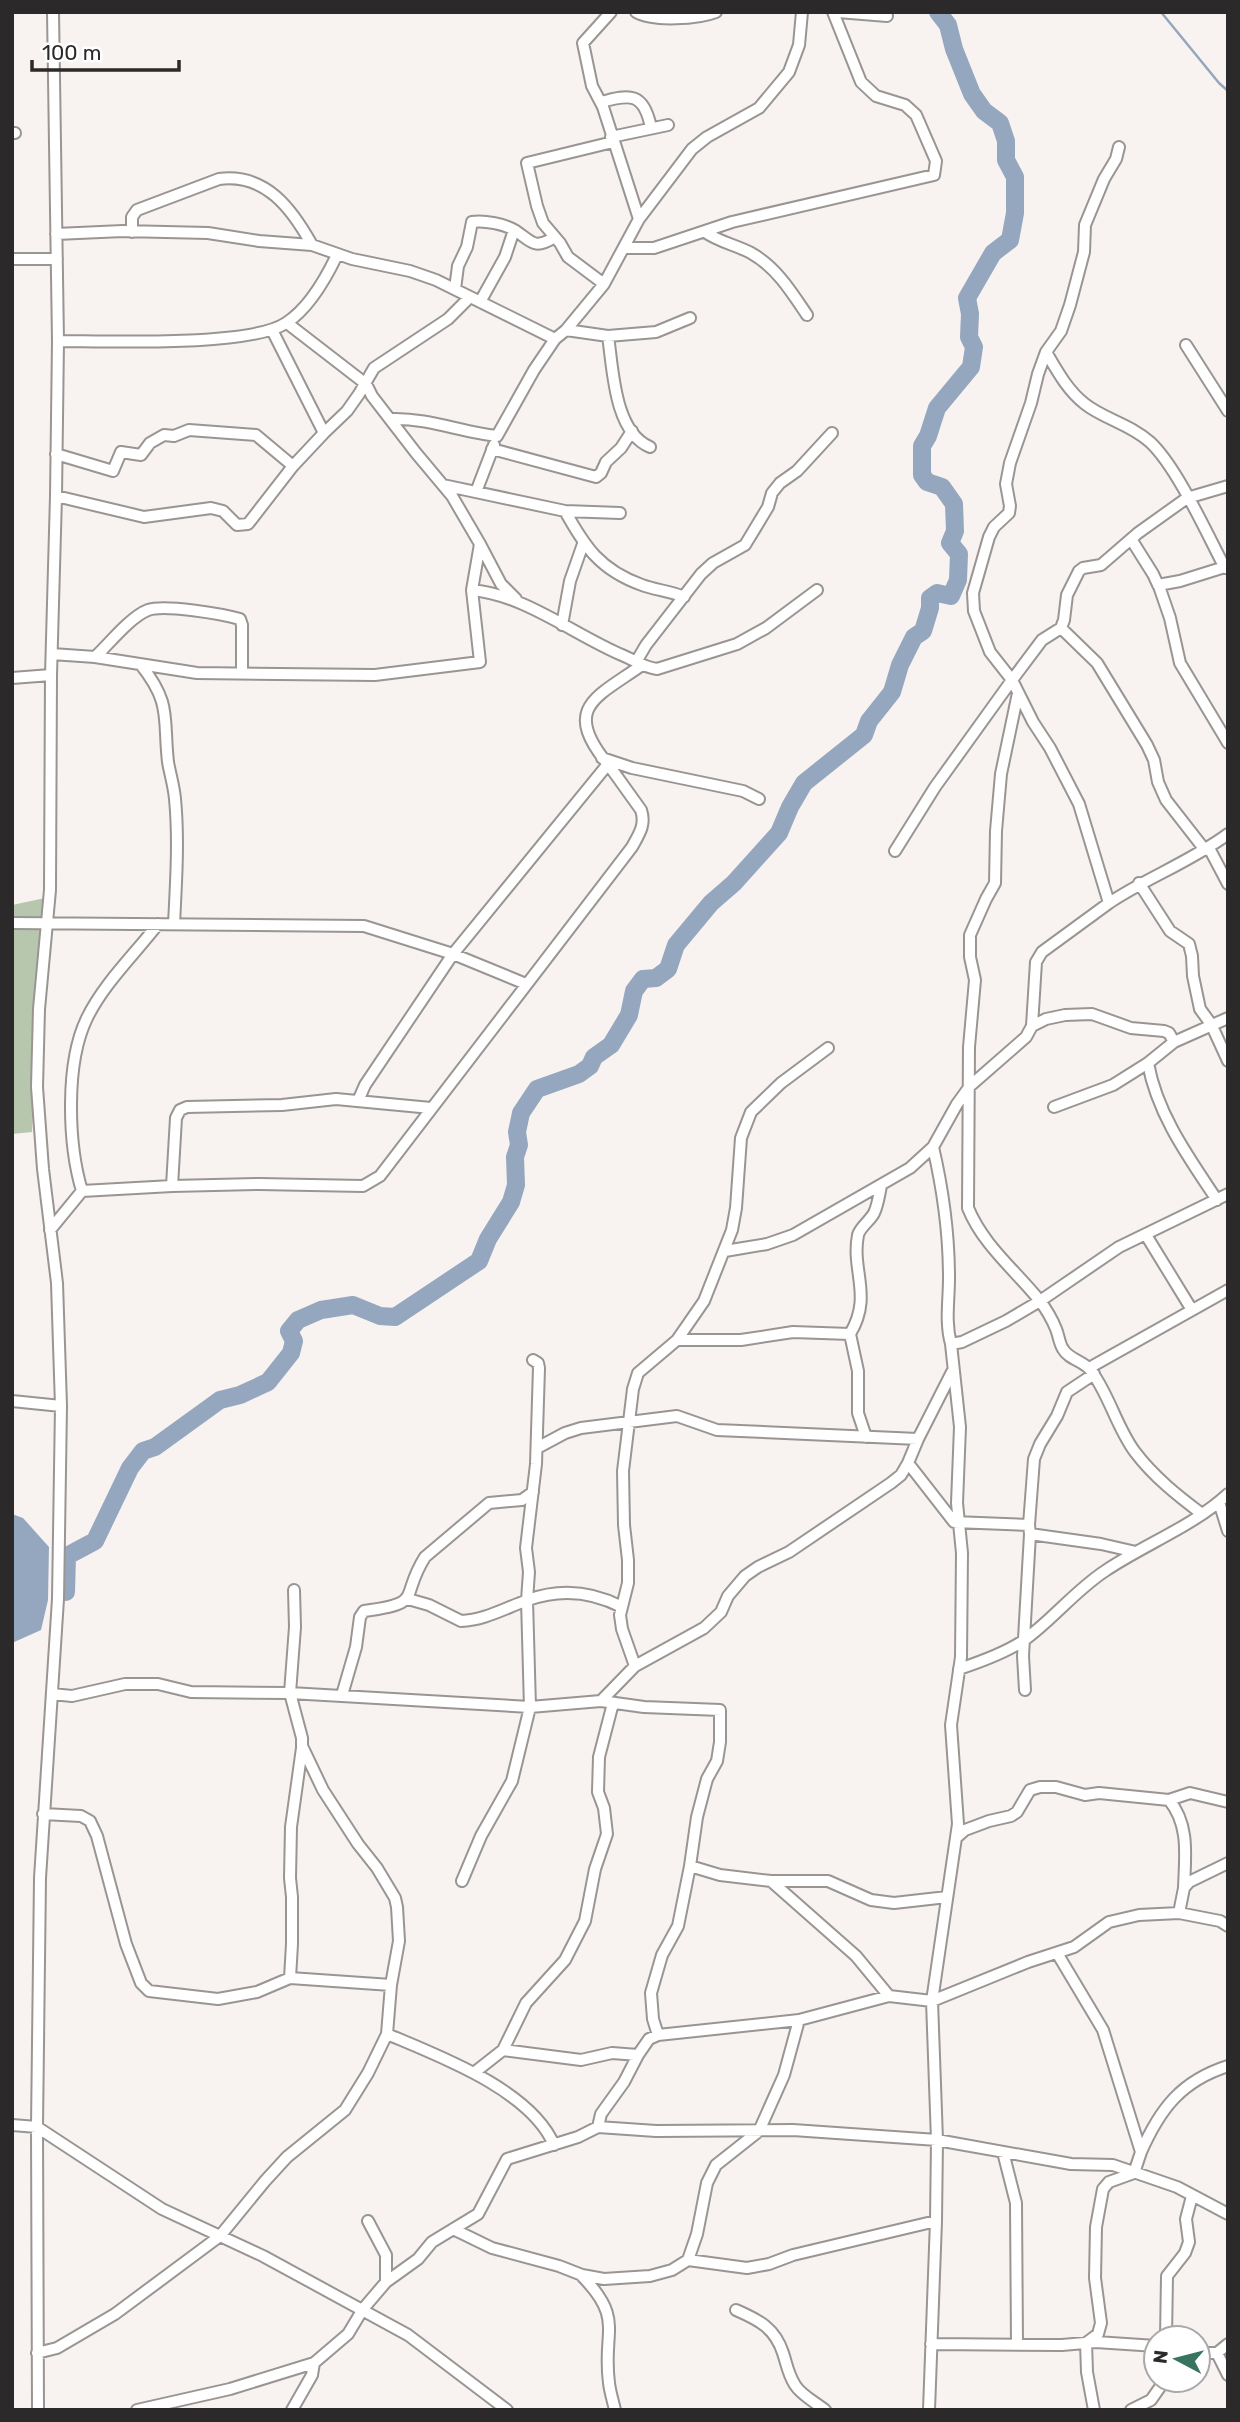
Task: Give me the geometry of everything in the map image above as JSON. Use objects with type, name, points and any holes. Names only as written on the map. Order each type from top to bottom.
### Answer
[{"type":"street","points":[[38,2410],[40,1878],[58,1600],[61,1406],[59,1311],[37,1087],[39,1009],[50,863],[56,496],[58,341],[53,12]]},
{"type":"street","points":[[611,12],[583,43],[592,86],[600,102],[639,219]]},
{"type":"street","points":[[636,12],[657,17],[702,17],[716,12]]},
{"type":"street","points":[[476,492],[497,436],[534,370],[555,339],[566,330],[604,284],[639,219],[692,149],[707,137],[759,108],[789,72],[799,45],[802,12]]},
{"type":"street","points":[[624,248],[654,248],[732,222],[934,176],[936,161],[916,115],[905,105],[876,96],[861,82],[835,12],[887,16]]},
{"type":"street","points":[[600,102],[623,96],[641,102],[651,128]]},
{"type":"street","points":[[604,284],[568,257],[543,223],[527,163],[668,125]]},
{"type":"street","points":[[1109,903],[1079,804],[1012,680],[990,652],[974,611],[973,593],[989,537],[1009,513],[1006,484],[1010,463],[1046,352],[1061,331],[1070,306],[1084,251],[1085,225],[1119,147]]},
{"type":"street","points":[[132,232],[132,217],[137,210],[219,179],[233,177],[260,186],[281,199],[298,219],[312,245]]},
{"type":"street","points":[[455,289],[458,266],[467,247],[472,222],[476,220],[514,230],[530,243],[545,243],[555,237]]},
{"type":"street","points":[[56,496],[144,517],[211,508],[223,511],[233,523],[248,524],[293,466],[342,417],[374,368],[475,300],[505,257],[514,230]]},
{"type":"street","points":[[705,232],[753,254],[777,273],[807,315]]},
{"type":"street","points":[[56,234],[208,233],[312,245],[337,255],[410,271],[455,289],[555,339]]},
{"type":"street","points":[[58,341],[233,337],[272,330],[288,323],[319,289],[337,255]]},
{"type":"street","points":[[12,259],[57,259]]},
{"type":"street","points":[[566,330],[608,336],[656,332],[690,318]]},
{"type":"street","points":[[288,323],[366,384],[372,396],[443,485],[480,544],[501,584],[518,601]]},
{"type":"street","points":[[272,330],[324,433]]},
{"type":"street","points":[[608,336],[618,408],[641,443],[650,447]]},
{"type":"street","points":[[1186,345],[1228,411]]},
{"type":"street","points":[[1046,352],[1060,377],[1086,404],[1124,424],[1151,443],[1187,498],[1226,567],[1180,581],[1158,584]]},
{"type":"street","points":[[391,419],[430,421],[466,432],[497,436]]},
{"type":"street","points":[[56,454],[113,471],[121,452],[141,455],[150,443],[164,435],[176,436],[189,430],[237,432],[260,437],[293,466]]},
{"type":"street","points":[[492,449],[596,477],[632,431]]},
{"type":"street","points":[[50,1230],[82,1191],[259,1184],[363,1186],[380,1176],[632,847],[643,826],[641,810],[588,737],[584,717],[588,708],[639,664],[651,638],[713,563],[745,545],[768,507],[772,493],[780,483],[797,471],[832,433]]},
{"type":"street","points":[[443,485],[565,511],[620,513]]},
{"type":"street","points":[[895,851],[935,787],[1012,680],[1042,640],[1061,628],[1067,595],[1079,571],[1101,565],[1187,498],[1228,486]]},
{"type":"street","points":[[565,511],[583,544],[600,561],[627,578],[684,597]]},
{"type":"street","points":[[1131,539],[1158,584],[1181,663],[1228,743]]},
{"type":"street","points":[[52,654],[95,657],[197,673],[375,675],[480,662],[472,590],[480,544]]},
{"type":"street","points":[[562,625],[573,570],[583,544]]},
{"type":"street","points":[[472,590],[494,592],[518,601],[639,664],[657,669],[737,644],[766,628],[817,590]]},
{"type":"street","points":[[95,657],[138,615],[154,608],[174,607],[240,619],[242,673]]},
{"type":"street","points":[[1061,628],[1097,663],[1147,745],[1166,800],[1207,849],[1228,884]]},
{"type":"street","points":[[141,665],[164,704],[166,718],[168,763],[175,802],[177,869],[174,924]]},
{"type":"street","points":[[12,678],[51,675]]},
{"type":"street","points":[[1018,694],[1002,774],[996,831],[995,883],[970,935],[970,957],[975,980],[970,1047],[968,1208],[995,1251],[1051,1317],[1060,1346],[1066,1354],[1091,1371],[1106,1392],[1134,1451],[1175,1494],[1202,1514]]},
{"type":"street","points":[[605,761],[743,791],[759,799]]},
{"type":"street","points":[[358,1101],[365,1085],[453,954],[605,761]]},
{"type":"street","points":[[725,1251],[767,1244],[793,1235],[910,1168],[933,1147],[970,1086],[1026,1037],[1032,1026],[1036,962],[1042,952],[1139,883],[1207,849],[1228,834]]},
{"type":"street","points":[[1139,883],[1170,931],[1189,944],[1200,1009],[1211,1024],[1228,1061]]},
{"type":"street","points":[[12,923],[364,926],[453,954],[526,985]]},
{"type":"street","points":[[82,1191],[75,1167],[71,1118],[75,1065],[82,1031],[98,1000],[158,924]]},
{"type":"street","points":[[1032,1026],[1046,1019],[1084,1013],[1131,1028],[1164,1031],[1169,1033],[1174,1042]]},
{"type":"street","points":[[1054,1107],[1113,1085],[1148,1063],[1174,1042],[1228,1018]]},
{"type":"street","points":[[635,1666],[620,1615],[628,1583],[623,1471],[633,1389],[638,1373],[677,1340],[704,1301],[725,1251],[736,1208],[741,1138],[751,1112],[781,1083],[828,1048]]},
{"type":"street","points":[[1148,1063],[1156,1098],[1217,1200]]},
{"type":"street","points":[[172,1186],[176,1118],[180,1110],[187,1107],[282,1105],[336,1099],[431,1108]]},
{"type":"street","points":[[929,2410],[937,2140],[932,2001],[958,1824],[951,1725],[959,1669],[962,1573],[957,1503],[960,1427],[951,1344],[947,1332],[949,1279],[946,1218],[933,1147]]},
{"type":"street","points":[[866,1437],[858,1413],[858,1371],[850,1334],[861,1307],[857,1242],[859,1231],[876,1211],[881,1186]]},
{"type":"street","points":[[951,1344],[981,1334],[1040,1301],[1119,1247],[1228,1194]]},
{"type":"street","points":[[1146,1235],[1192,1310]]},
{"type":"street","points":[[1025,1690],[1023,1656],[1029,1530],[1034,1459],[1040,1444],[1057,1416],[1067,1392],[1091,1371],[1228,1290]]},
{"type":"street","points":[[677,1340],[741,1340],[793,1332],[850,1334]]},
{"type":"street","points":[[462,1881],[481,1836],[512,1781],[530,1707],[527,1601],[529,1572],[526,1534],[534,1492],[539,1368],[538,1363],[533,1360]]},
{"type":"street","points":[[601,1700],[635,1666],[704,1628],[721,1612],[728,1596],[745,1576],[789,1552],[901,1475],[952,1372]]},
{"type":"street","points":[[12,1401],[61,1406]]},
{"type":"street","points":[[537,1448],[565,1433],[581,1429],[677,1416],[717,1430],[918,1439]]},
{"type":"street","points":[[908,1463],[951,1519],[1029,1530],[1136,1552]]},
{"type":"street","points":[[342,1695],[356,1647],[360,1616],[364,1611],[398,1606],[408,1599],[425,1557],[484,1506],[496,1501],[522,1500],[534,1492]]},
{"type":"street","points":[[959,1669],[987,1660],[1025,1640],[1075,1593],[1104,1571],[1202,1514],[1228,1494]]},
{"type":"street","points":[[1219,1502],[1228,1531]]},
{"type":"street","points":[[290,1978],[291,1827],[302,1746],[290,1693],[295,1628],[294,1590]]},
{"type":"street","points":[[408,1599],[429,1605],[461,1622],[493,1615],[550,1593],[601,1597],[622,1607]]},
{"type":"street","points":[[52,1694],[72,1696],[125,1684],[158,1684],[191,1692],[342,1695],[530,1707],[601,1700],[644,1707],[720,1710],[718,1752],[707,1779],[697,1817],[678,1926],[662,1955],[651,1993],[653,2020],[658,2035]]},
{"type":"street","points":[[475,2072],[503,2050],[526,2003],[565,1960],[584,1921],[595,1869],[607,1834],[604,1808],[598,1792],[599,1757],[612,1707],[616,1703]]},
{"type":"street","points":[[37,2353],[57,2348],[115,2314],[220,2235],[287,2157],[345,2110],[368,2073],[387,2034],[391,1985],[399,1941],[399,1916],[395,1898],[323,1790],[302,1746]]},
{"type":"street","points":[[957,1837],[964,1830],[1011,1816],[1017,1812],[1030,1790],[1040,1787],[1056,1787],[1085,1795],[1099,1793],[1169,1800],[1190,1793],[1228,1802]]},
{"type":"street","points":[[1169,1800],[1179,1812],[1185,1828],[1184,1888],[1179,1913]]},
{"type":"street","points":[[43,1814],[81,1816],[90,1821],[97,1836],[126,1944],[141,1983],[149,1991],[218,1999],[257,1992],[290,1978],[391,1985]]},
{"type":"street","points":[[1184,1888],[1189,1882],[1228,1863]]},
{"type":"street","points":[[690,1866],[720,1875],[771,1881],[828,1881],[871,1900],[894,1903],[947,1897]]},
{"type":"street","points":[[771,1881],[856,1956],[889,1996]]},
{"type":"street","points":[[598,2127],[601,2114],[624,2082],[638,2055],[649,2039],[658,2035],[799,2020],[889,1996],[932,2001],[1028,1962],[1074,1947],[1109,1922],[1139,1915],[1179,1913],[1220,1921],[1228,1926]]},
{"type":"street","points":[[1057,1953],[1103,2030],[1140,2152]]},
{"type":"street","points":[[453,2229],[492,2248],[582,2275],[604,2279],[650,2276],[672,2270],[688,2260],[695,2242],[707,2183],[716,2165],[759,2131],[784,2075],[799,2020]]},
{"type":"street","points":[[387,2034],[475,2072],[530,2111],[548,2131],[554,2145]]},
{"type":"street","points":[[503,2050],[581,2060],[622,2052],[638,2055]]},
{"type":"street","points":[[1134,2173],[1140,2152],[1155,2121],[1174,2098],[1204,2074],[1228,2066]]},
{"type":"street","points":[[12,2125],[37,2127],[162,2209],[263,2256],[363,2309],[408,2335],[507,2410]]},
{"type":"street","points":[[137,2410],[230,2389],[314,2363],[348,2334],[363,2309],[386,2282],[418,2259],[432,2242],[478,2214],[507,2159],[554,2145],[598,2127],[656,2131],[793,2130],[937,2140],[1071,2164],[1113,2165],[1177,2187],[1228,2214]]},
{"type":"street","points":[[1003,2152],[1016,2203],[1017,2344]]},
{"type":"street","points":[[1086,2343],[1097,2334],[1101,2323],[1095,2278],[1097,2217],[1103,2189],[1109,2182],[1134,2173]]},
{"type":"street","points":[[1166,2324],[1167,2276],[1185,2253],[1189,2242],[1186,2218],[1192,2196]]},
{"type":"street","points":[[368,2221],[386,2255],[386,2282]]},
{"type":"street","points":[[688,2260],[747,2268],[936,2221]]},
{"type":"street","points":[[582,2275],[600,2294],[609,2314],[609,2383],[615,2410]]},
{"type":"street","points":[[736,2310],[768,2326],[774,2333],[787,2372],[797,2389],[825,2410]]},
{"type":"street","points":[[1086,2343],[1087,2372],[1094,2410]]},
{"type":"street","points":[[932,2344],[1142,2345]]},
{"type":"street","points":[[1212,2353],[1217,2353],[1228,2344]]},
{"type":"street","points":[[1217,2353],[1228,2375]]},
{"type":"street","points":[[292,2410],[312,2375],[314,2363]]},
{"type":"street","points":[[1131,2410],[1151,2400],[1155,2394]]},
{"type":"green space","points":[[45,898],[32,1132],[12,1134],[12,905]]},
{"type":"water","points":[[12,1514],[23,1518],[49,1547],[48,1600],[41,1630],[12,1643]]},
{"type":"waterway","points":[[66,1592],[67,1556],[95,1541],[130,1468],[143,1451],[155,1447],[220,1400],[240,1395],[268,1382],[291,1353],[294,1341],[289,1331],[298,1320],[321,1310],[353,1305],[380,1316],[395,1317],[479,1261],[488,1239],[511,1202],[516,1185],[515,1157],[519,1145],[517,1132],[521,1113],[537,1089],[579,1074],[590,1066],[594,1057],[611,1045],[629,1015],[634,991],[643,979],[656,978],[668,969],[676,945],[711,903],[734,883],[779,833],[804,783],[864,735],[869,721],[892,692],[900,665],[914,637],[923,631],[930,598],[937,593],[951,596],[958,580],[959,554],[950,543],[955,531],[954,504],[942,487],[927,482],[922,475],[922,446],[937,408],[971,367],[974,347],[969,337],[970,314],[967,298],[993,253],[1010,240],[1015,213],[1015,177],[1006,160],[1006,141],[1000,123],[984,111],[972,94],[954,49],[948,25],[938,12]]},
{"type":"waterway","points":[[1161,12],[1228,91]]}]
